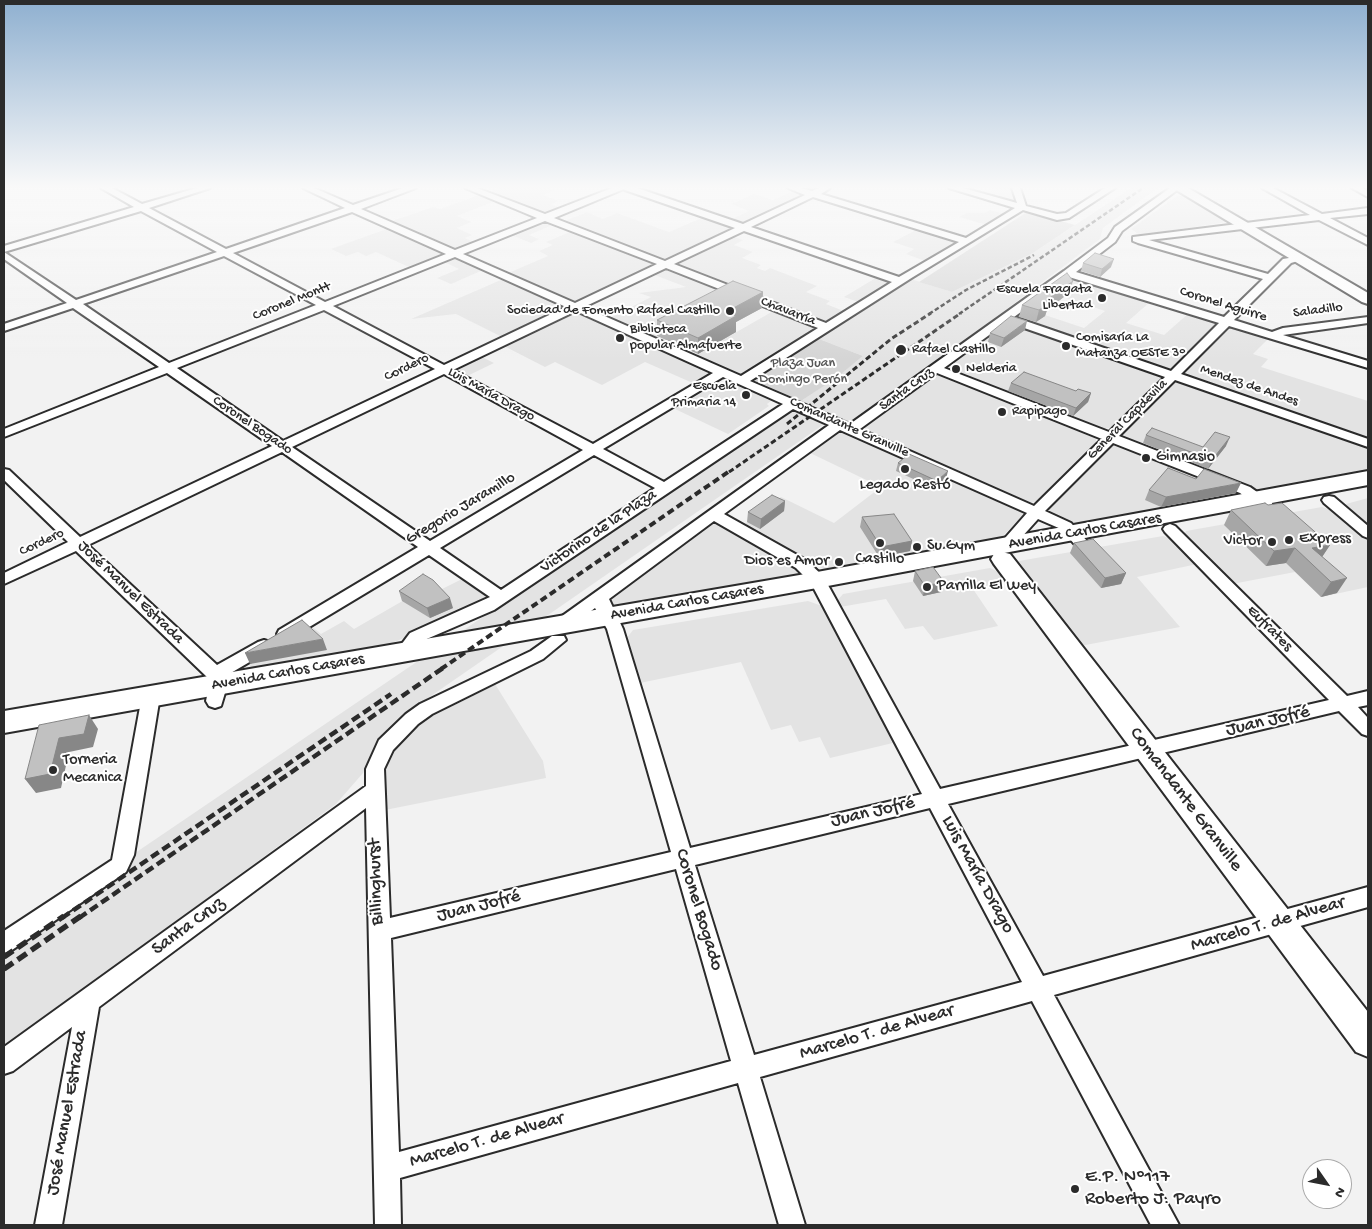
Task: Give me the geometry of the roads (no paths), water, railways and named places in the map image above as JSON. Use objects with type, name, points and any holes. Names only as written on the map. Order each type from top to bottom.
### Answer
[{"type":"main road","name":"Avenida Carlos Casares","points":[[1078,539],[1170,529],[1368,478]]},
{"type":"main road","name":"Avenida Carlos Casares","points":[[216,687],[367,672],[561,632],[608,614],[820,586],[1267,505],[1329,500],[1368,493]]},
{"type":"main road","name":"Avenida Carlos Casares","points":[[4,736],[150,704],[216,687],[404,653],[561,632]]},
{"type":"main road","name":"Avenida Carlos Casares","points":[[4,722],[150,704]]},
{"type":"street","points":[[4,249],[16,245]]},
{"type":"street","name":"Luis María Drago","points":[[213,245],[665,488]]},
{"type":"street","points":[[4,328],[245,245]]},
{"type":"street","name":"Comandante Granville","points":[[437,245],[1036,512],[1066,526],[1078,539]]},
{"type":"street","name":"Coronel Montt","points":[[4,433],[474,245]]},
{"type":"street","name":"Chavarría","points":[[616,245],[827,327]]},
{"type":"street","name":"Cordero","points":[[4,579],[704,245]]},
{"type":"street","points":[[796,245],[900,281]]},
{"type":"street","points":[[742,380],[960,245]]},
{"type":"street","name":"Santa Cruz","points":[[561,632],[608,614],[714,515],[936,368],[1007,318],[1103,245]]},
{"type":"street","points":[[1158,245],[1270,278]]},
{"type":"street","points":[[1276,245],[1368,299]]},
{"type":"street","name":"Coronel Bogado","points":[[4,255],[502,597]]},
{"type":"street","name":"General Capdevila","points":[[1004,553],[1036,512],[1110,437],[1287,261],[1297,258]]},
{"type":"street","name":"Coronel Aguirre","points":[[1068,273],[1368,365]]},
{"type":"street","name":"Mendez de Andes","points":[[1007,318],[1368,443]]},
{"type":"street","name":"Saladillo","points":[[1273,336],[1284,331],[1368,320]]},
{"type":"street","points":[[936,368],[1245,490],[1267,505]]},
{"type":"street","name":"Gregorio Jaramillo","points":[[216,687],[431,548],[723,372]]},
{"type":"street","name":"Victorino de la Plaza","points":[[404,653],[416,637],[488,606],[793,403]]},
{"type":"street","name":"José Manuel Estrada","points":[[4,473],[79,544],[216,687]]},
{"type":"street","points":[[1329,500],[1368,532]]},
{"type":"street","name":"Luis María Drago","points":[[714,515],[801,564],[820,586],[1166,1225]]},
{"type":"street","name":"Eufrates","points":[[1170,529],[1368,729]]},
{"type":"street","name":"Comandante Granville","points":[[1004,553],[1146,749],[1368,1040]]},
{"type":"street","name":"Coronel Bogado","points":[[608,614],[747,1069],[792,1225]]},
{"type":"street","name":"Billinghurst","points":[[388,1225],[374,791],[375,769],[378,758],[386,745],[412,719],[426,709],[537,655],[561,632]]},
{"type":"street","name":"Juan Jofré","points":[[379,931],[934,798],[1368,698]]},
{"type":"street","points":[[4,943],[119,866],[124,855],[150,704]]},
{"type":"street","name":"Santa Cruz","points":[[4,1062],[374,791]]},
{"type":"street","name":"Marcelo T. de Alvear","points":[[386,1169],[1368,896]]},
{"type":"street","name":"José Manuel Estrada","points":[[48,1225],[88,1001]]},
{"type":"railway","points":[[959,314],[1059,245]]},
{"type":"railway","points":[[929,314],[966,290],[1034,255]]},
{"type":"railway","points":[[787,424],[891,339],[931,313]]},
{"type":"railway","points":[[729,472],[961,313]]},
{"type":"railway","points":[[441,669],[731,470]]},
{"type":"railway","points":[[79,918],[443,668]]},
{"type":"railway","points":[[62,918],[391,694]]},
{"type":"railway","points":[[4,957],[64,916]]},
{"type":"railway","points":[[4,969],[81,916]]},
{"type":"place","name":"Escuela Fragata Libertad","points":[[1102,298]]},
{"type":"place","name":"Sociedad de Fomento Rafael Castillo","points":[[730,311]]},
{"type":"place","name":"Biblioteca popular Almafuerte","points":[[620,338]]},
{"type":"place","name":"Comisaría La Matanza OESTE 3°","points":[[1066,346]]},
{"type":"place","name":"Rafael Castillo","points":[[901,350]]},
{"type":"place","name":"Nelderia","points":[[956,369]]},
{"type":"place","name":"Escuela Primaria 14","points":[[746,395]]},
{"type":"place","name":"Rapipago","points":[[1002,412]]},
{"type":"place","name":"Gimnasio","points":[[1146,458]]},
{"type":"place","name":"Legado Restó","points":[[905,469]]},
{"type":"place","name":"Express","points":[[1289,540]]},
{"type":"place","name":"Victor","points":[[1272,542]]},
{"type":"place","name":"Castillo","points":[[880,543]]},
{"type":"place","name":"Su Gym","points":[[917,547]]},
{"type":"place","name":"Dios es Amor","points":[[839,562]]},
{"type":"place","name":"Parrilla El Wey","points":[[927,587]]},
{"type":"place","name":"Torneria Mecanica","points":[[53,770]]},
{"type":"place","name":"E.P. Nº117 Roberto J. Payro","points":[[1075,1189]]},
{"type":"park label","name":"Plaza Juan Domingo Perón","points":[[803,372]]}]
